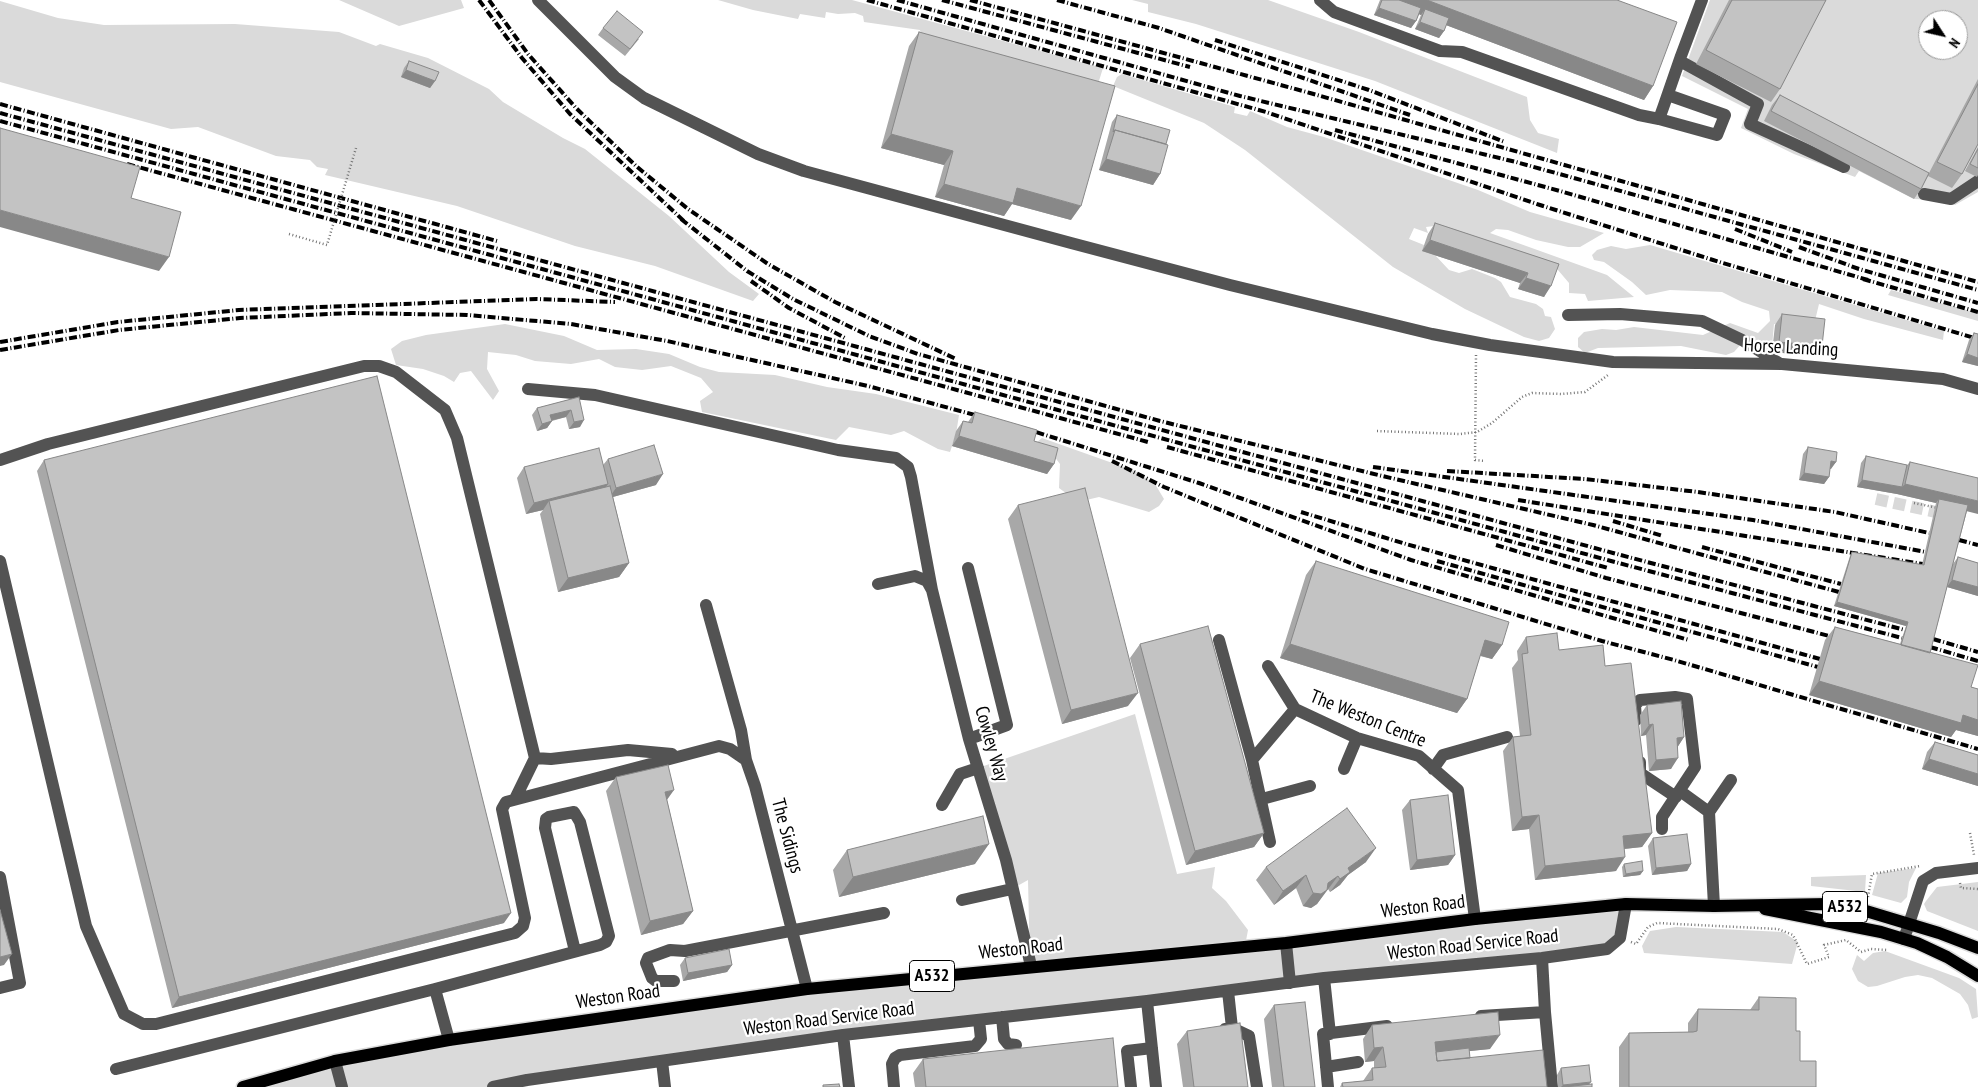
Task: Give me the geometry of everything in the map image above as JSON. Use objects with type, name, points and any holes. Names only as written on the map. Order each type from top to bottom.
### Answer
[{"type":"main road","name":"Weston Road","points":[[243,1087],[335,1061],[449,1040],[807,989],[1030,966],[1286,943],[1475,919],[1626,904],[1714,906],[1808,903],[1866,911],[1978,948]]},
{"type":"main road","name":"Weston Road","points":[[1748,905],[1881,932],[1904,939],[1947,957],[1978,976]]},
{"type":"street","name":"Horse Landing","points":[[538,0],[615,78],[644,98],[758,154],[804,170],[1230,285],[1476,342],[1600,361],[1782,364],[1943,379],[1978,389]]},
{"type":"street","points":[[1320,0],[1334,12],[1440,51],[1462,52],[1639,116],[1659,119],[1717,135],[1725,115],[1668,95]]},
{"type":"street","points":[[1659,119],[1702,0]]},
{"type":"street","points":[[1680,61],[1758,104],[1750,124],[1844,167]]},
{"type":"street","points":[[1924,194],[1951,199],[1978,182]]},
{"type":"street","points":[[1568,315],[1620,314],[1702,321],[1742,340],[1774,362],[1782,364]]},
{"type":"street","points":[[0,460],[48,444],[364,366],[379,366],[396,372],[445,410],[456,438],[535,758],[515,799]]},
{"type":"street","name":"Cowley Way","points":[[528,389],[595,395],[838,450],[896,458],[908,467],[912,477],[932,590],[970,739],[1006,860],[1030,966]]},
{"type":"street","points":[[0,561],[86,926],[124,1014],[143,1024],[156,1024],[515,933],[523,926],[525,918],[502,809],[506,802],[591,778],[719,746],[730,748],[746,760]]},
{"type":"street","points":[[968,568],[1007,725],[970,739]]},
{"type":"street","points":[[878,584],[915,576],[927,581],[932,590]]},
{"type":"street","name":"The Sidings","points":[[706,605],[741,730],[746,760],[807,989]]},
{"type":"street","points":[[1219,640],[1262,799],[1270,842]]},
{"type":"street","name":"The Weston Centre","points":[[1268,666],[1295,710],[1357,738],[1419,756],[1458,790],[1475,919]]},
{"type":"street","points":[[1637,734],[1635,705],[1640,700],[1675,697],[1687,699],[1695,767],[1662,817],[1662,829]]},
{"type":"street","points":[[1252,760],[1295,710]]},
{"type":"street","points":[[1433,768],[1443,755],[1506,737]]},
{"type":"street","points":[[1344,769],[1357,738]]},
{"type":"street","points":[[535,758],[552,759],[628,750],[682,755]]},
{"type":"street","points":[[1639,753],[1640,773],[1709,812]]},
{"type":"street","points":[[942,805],[960,774],[978,768]]},
{"type":"street","points":[[1714,906],[1709,812],[1731,780]]},
{"type":"street","points":[[1262,799],[1310,786]]},
{"type":"street","points":[[116,1069],[436,989],[600,945],[606,942],[609,936],[580,822],[574,812],[549,817],[546,819],[545,828],[574,951]]},
{"type":"street","points":[[1904,939],[1923,881],[1933,869],[1978,868]]},
{"type":"street","points":[[0,877],[20,983],[0,988]]},
{"type":"street","points":[[962,900],[1012,889]]},
{"type":"street","points":[[1620,938],[1626,904]]},
{"type":"street","points":[[674,981],[656,981],[652,978],[646,963],[648,958],[670,950],[685,951],[884,913]]},
{"type":"street","name":"Weston Road Service Road","points":[[493,1087],[528,1083],[662,1060],[843,1035],[1147,1001],[1324,978],[1542,958],[1607,949],[1620,938]]},
{"type":"street","points":[[1286,943],[1290,983]]},
{"type":"street","points":[[1542,958],[1552,1087]]},
{"type":"street","points":[[1324,978],[1330,1034]]},
{"type":"street","points":[[436,989],[449,1040]]},
{"type":"street","points":[[1228,991],[1232,1028]]},
{"type":"street","points":[[1147,1001],[1156,1087]]},
{"type":"street","points":[[1471,1016],[1545,1012]]},
{"type":"street","points":[[1002,1017],[1004,1039],[1008,1044],[1016,1045]]},
{"type":"street","points":[[894,1087],[892,1064],[895,1058],[900,1055],[975,1046],[981,1039],[979,1020]]},
{"type":"street","points":[[1328,1087],[1323,1034],[1396,1025]]},
{"type":"street","points":[[1212,1031],[1232,1028],[1249,1036],[1257,1087]]},
{"type":"street","points":[[843,1035],[849,1087]]},
{"type":"street","points":[[1131,1087],[1127,1051],[1152,1048]]},
{"type":"street","points":[[662,1060],[666,1087]]},
{"type":"street","points":[[335,1061],[342,1087]]},
{"type":"street","points":[[1326,1067],[1358,1062]]},
{"type":"path","points":[[289,234],[327,245],[356,148]]},
{"type":"path","points":[[1476,342],[1475,460],[1485,461]]},
{"type":"path","points":[[1377,431],[1475,433],[1492,423],[1522,397],[1532,393],[1561,394],[1585,392],[1607,376],[1613,362]]},
{"type":"path","points":[[1914,503],[1941,508]]},
{"type":"path","points":[[1966,859],[1974,858],[1970,832]]},
{"type":"path","points":[[1866,911],[1872,874],[1933,869]]},
{"type":"path","points":[[1620,938],[1636,944],[1648,927],[1657,924],[1778,929],[1793,936],[1807,964],[1829,957],[1824,946],[1846,940]]},
{"type":"path","points":[[1846,940],[1849,926]]},
{"type":"path","points":[[1846,940],[1861,952],[1872,949],[1896,952]]},
{"type":"shaded area","points":[[339,0],[461,0],[464,8],[399,26]]},
{"type":"shaded area","points":[[718,0],[852,0],[1103,68],[1098,84],[921,35],[920,30],[864,22],[863,16],[855,13],[838,14],[826,12],[825,18],[800,14],[798,19],[753,10]]},
{"type":"shaded area","points":[[1132,0],[1268,0],[1359,32],[1527,97],[1530,120],[1538,133],[1559,139],[1557,153],[1375,81],[1196,24],[1148,12],[1148,4]]},
{"type":"shaded area","points":[[1710,0],[1978,0],[1978,192],[1955,205],[1937,200],[1914,199],[1859,171],[1855,177],[1794,154],[1741,128],[1748,109],[1682,76]]},
{"type":"shaded area","points":[[0,1],[58,18],[104,25],[235,24],[339,32],[376,46],[380,44],[428,58],[489,89],[503,102],[585,149],[669,216],[729,272],[759,294],[753,301],[655,266],[575,246],[457,206],[325,175],[328,169],[317,167],[310,160],[276,156],[198,127],[171,129],[0,82]]},
{"type":"shaded area","points":[[1122,74],[1235,107],[1234,113],[1247,116],[1250,111],[1287,127],[1324,137],[1478,190],[1530,212],[1604,233],[1580,247],[1568,247],[1536,240],[1508,230],[1496,229],[1490,233],[1607,275],[1634,297],[1588,301],[1585,294],[1569,293],[1569,283],[1552,263],[1434,226],[1426,227],[1428,233],[1414,228],[1409,239],[1424,245],[1423,251],[1435,255],[1449,270],[1459,273],[1472,269],[1495,278],[1501,282],[1510,297],[1536,304],[1543,309],[1545,316],[1551,317],[1555,329],[1549,338],[1539,341],[1524,337],[1465,309],[1393,267],[1245,150],[1204,123],[1113,86],[1117,77]]},
{"type":"shaded area","points":[[1650,245],[1944,331],[1943,340],[1864,319],[1819,304],[1813,329],[1774,324],[1772,347],[1762,352],[1743,342],[1734,352],[1726,355],[1681,346],[1598,348],[1585,353],[1578,347],[1578,338],[1584,332],[1634,327],[1703,335],[1730,323],[1758,333],[1770,321],[1769,311],[1742,302],[1722,292],[1670,290],[1646,295],[1632,282],[1604,262],[1594,260],[1592,255],[1597,250],[1611,246],[1626,249]]},
{"type":"shaded area","points":[[1891,290],[1978,313],[1978,321],[1888,295]]},
{"type":"shaded area","points":[[505,324],[564,336],[597,350],[636,349],[669,354],[700,367],[719,372],[775,375],[827,387],[876,394],[959,415],[956,434],[950,452],[938,449],[904,431],[891,435],[849,427],[836,440],[702,412],[700,401],[713,392],[701,378],[671,366],[642,370],[615,367],[599,359],[571,364],[535,361],[516,355],[488,352],[487,369],[499,391],[493,400],[471,371],[460,373],[454,382],[444,376],[423,369],[396,365],[391,349],[402,341],[426,335]]},
{"type":"shaded area","points":[[1042,438],[1135,471],[1155,484],[1164,499],[1159,506],[1149,512],[1099,497],[1078,502],[1059,488],[1060,464],[1051,452],[1037,442]]},
{"type":"shaded area","points":[[1135,714],[1177,874],[1215,867],[1212,888],[1226,901],[1248,930],[1245,946],[1626,904],[1620,938],[1607,949],[1147,1001],[493,1087],[243,1087],[449,1040],[1030,966],[1028,880],[1012,889],[978,768]]},
{"type":"shaded area","points":[[1916,868],[1909,882],[1907,897],[1901,903],[1872,895],[1878,873]]},
{"type":"shaded area","points":[[1866,875],[1865,892],[1811,886],[1811,877]]},
{"type":"shaded area","points":[[1978,882],[1978,931],[1927,911],[1924,904],[1937,887]]},
{"type":"shaded area","points":[[1676,927],[1783,932],[1798,942],[1792,964],[1644,953],[1642,946],[1650,931]]},
{"type":"shaded area","points":[[1885,951],[1959,978],[1976,989],[1978,1017],[1972,1019],[1968,1005],[1960,994],[1932,978],[1918,975],[1868,987],[1858,981],[1852,969],[1857,955],[1864,961],[1873,953]]},
{"type":"building","points":[[1382,0],[1399,0],[1421,8],[1416,21],[1379,8]]},
{"type":"building","points":[[1427,0],[1617,0],[1677,22],[1653,86]]},
{"type":"building","points":[[1732,0],[1826,0],[1780,89],[1706,50]]},
{"type":"building","points":[[1425,9],[1449,18],[1444,31],[1420,22]]},
{"type":"building","points":[[617,11],[643,32],[630,49],[603,28]]},
{"type":"building","points":[[919,32],[1115,86],[1081,206],[1017,188],[1013,203],[944,184],[953,151],[891,134]]},
{"type":"building","points":[[409,61],[439,72],[435,81],[406,70]]},
{"type":"building","points":[[1978,84],[1978,144],[1962,174],[1937,162]]},
{"type":"building","points":[[1780,95],[1929,173],[1921,189],[1771,111]]},
{"type":"building","points":[[1117,115],[1170,130],[1166,144],[1115,130],[1113,132]]},
{"type":"building","points":[[0,128],[140,167],[131,198],[181,212],[169,257],[0,210]]},
{"type":"building","points":[[1115,130],[1168,145],[1160,174],[1106,159]]},
{"type":"building","points":[[1978,149],[1978,168],[1970,164]]},
{"type":"building","points":[[1435,223],[1559,264],[1551,286],[1526,278],[1528,273],[1430,240]]},
{"type":"building","points":[[1782,314],[1825,319],[1822,346],[1779,342]]},
{"type":"building","points":[[1974,333],[1978,334],[1978,358],[1967,354]]},
{"type":"building","points":[[377,376],[511,913],[179,997],[44,460]]},
{"type":"building","points":[[579,397],[584,420],[574,422],[571,410],[550,415],[552,421],[542,424],[537,408]]},
{"type":"building","points":[[975,412],[1037,430],[1034,441],[1058,448],[1054,464],[959,436],[963,421],[972,423]]},
{"type":"building","points":[[654,445],[663,474],[616,488],[608,459]]},
{"type":"building","points":[[1808,447],[1837,452],[1836,462],[1831,461],[1829,477],[1804,473]]},
{"type":"building","points":[[599,448],[608,484],[534,503],[524,467]]},
{"type":"building","points":[[1866,456],[1907,465],[1902,487],[1862,480]]},
{"type":"building","points":[[1910,462],[1978,478],[1978,501],[1905,484]]},
{"type":"building","points":[[610,486],[629,563],[568,578],[549,501]]},
{"type":"building","points":[[1085,488],[1138,693],[1071,710],[1018,505]]},
{"type":"building","points":[[1939,499],[1968,505],[1930,653],[1901,645],[1908,622],[1837,602],[1852,552],[1924,565]]},
{"type":"building","points":[[1958,557],[1978,563],[1978,587],[1952,580]]},
{"type":"building","points":[[1316,561],[1509,622],[1502,645],[1485,640],[1467,699],[1290,644]]},
{"type":"building","points":[[1208,626],[1264,833],[1195,851],[1140,644]]},
{"type":"building","points":[[1835,627],[1978,665],[1971,687],[1978,689],[1978,720],[1963,715],[1961,723],[1819,681]]},
{"type":"building","points":[[1557,633],[1559,650],[1603,645],[1605,666],[1631,663],[1652,833],[1623,836],[1625,857],[1545,866],[1539,815],[1522,817],[1513,737],[1531,735],[1522,654],[1528,653],[1526,637]]},
{"type":"building","points":[[1681,701],[1684,737],[1677,738],[1678,758],[1656,760],[1653,724],[1649,725],[1647,705]]},
{"type":"building","points":[[1935,742],[1978,755],[1978,774],[1929,759]]},
{"type":"building","points":[[668,765],[674,790],[665,792],[693,911],[650,921],[616,777]]},
{"type":"building","points":[[1448,795],[1455,855],[1417,860],[1410,800]]},
{"type":"building","points":[[1347,808],[1376,848],[1348,868],[1350,872],[1340,879],[1338,876],[1328,883],[1327,890],[1321,894],[1313,893],[1306,875],[1283,891],[1266,867]]},
{"type":"building","points":[[983,816],[989,844],[853,877],[847,850]]},
{"type":"building","points":[[1687,834],[1691,864],[1656,868],[1653,838]]},
{"type":"building","points":[[1642,861],[1643,871],[1626,874],[1624,864]]},
{"type":"building","points":[[0,910],[12,954],[0,957]]},
{"type":"building","points":[[729,949],[732,965],[688,973],[685,958]]},
{"type":"building","points":[[1759,997],[1796,998],[1796,1031],[1800,1031],[1800,1061],[1816,1061],[1816,1087],[1629,1087],[1629,1033],[1697,1031],[1698,1009],[1759,1010]]},
{"type":"building","points":[[1305,1002],[1315,1087],[1284,1087],[1274,1005]]},
{"type":"building","points":[[1498,1012],[1500,1035],[1435,1042],[1437,1061],[1543,1050],[1547,1087],[1343,1087],[1342,1083],[1373,1080],[1372,1068],[1386,1067],[1383,1047],[1374,1048],[1372,1025]]},
{"type":"building","points":[[1240,1023],[1248,1087],[1194,1087],[1187,1031]]},
{"type":"building","points":[[1113,1038],[1118,1087],[926,1087],[923,1059]]},
{"type":"building","points":[[1469,1048],[1470,1058],[1437,1061],[1436,1052]]},
{"type":"building","points":[[1589,1065],[1591,1082],[1563,1085],[1561,1068]]},
{"type":"building","points":[[839,1084],[840,1087],[823,1087],[823,1085]]},
{"type":"building","points":[[1592,1084],[1592,1087],[1564,1087]]},
{"type":"tunnel","points":[[1876,499],[1945,514],[1944,519]]},
{"type":"railway","points":[[479,0],[522,58],[570,114],[686,223]]},
{"type":"railway","points":[[489,0],[528,54],[576,108],[636,166],[688,209],[768,264],[835,302],[956,359]]},
{"type":"railway","points":[[867,0],[1266,112],[1540,205],[1713,260],[1978,339]]},
{"type":"railway","points":[[897,0],[1240,96],[1516,162],[1978,290]]},
{"type":"railway","points":[[942,0],[1190,67]]},
{"type":"railway","points":[[970,0],[1310,93],[1978,282]]},
{"type":"railway","points":[[1057,0],[1159,28],[1410,115]]},
{"type":"railway","points":[[1215,40],[1369,90],[1505,142]]},
{"type":"railway","points":[[0,104],[497,241]]},
{"type":"railway","points":[[0,113],[1613,553],[1905,630]]},
{"type":"railway","points":[[0,121],[1611,561],[1902,638]]},
{"type":"railway","points":[[1335,130],[1560,191],[1868,280]]},
{"type":"railway","points":[[127,164],[1148,442]]},
{"type":"railway","points":[[681,219],[747,271],[793,299],[869,336],[918,354],[1160,421],[1378,475],[1593,525],[1839,592]]},
{"type":"railway","points":[[1735,229],[1792,252]]},
{"type":"railway","points":[[1799,247],[1859,269],[1978,303]]},
{"type":"railway","points":[[1863,279],[1978,312]]},
{"type":"railway","points":[[751,281],[789,308],[845,338]]},
{"type":"railway","points":[[0,342],[118,322],[239,310],[537,299],[615,302]]},
{"type":"railway","points":[[0,350],[119,330],[240,318],[351,313],[467,315],[571,324],[667,341],[868,386],[986,418]]},
{"type":"railway","points":[[1023,428],[1199,483],[1411,560],[1689,640]]},
{"type":"railway","points":[[1167,447],[1608,568]]},
{"type":"railway","points":[[1112,461],[1164,487],[1365,569],[1602,641],[1674,660],[1978,749]]},
{"type":"railway","points":[[1373,467],[1753,520],[1926,552]]},
{"type":"railway","points":[[1447,471],[1585,479],[1698,492],[1835,512],[1929,533]]},
{"type":"railway","points":[[1518,500],[1923,564]]},
{"type":"railway","points":[[1301,512],[1406,544],[1820,659]]},
{"type":"railway","points":[[1613,521],[1663,536]]},
{"type":"railway","points":[[1959,540],[1978,545]]},
{"type":"railway","points":[[1496,545],[1606,578],[1841,639]]},
{"type":"railway","points":[[1702,547],[1841,584]]},
{"type":"railway","points":[[1437,561],[1818,667]]},
{"type":"railway","points":[[1933,639],[1978,652]]},
{"type":"railway","points":[[1930,647],[1978,661]]}]
